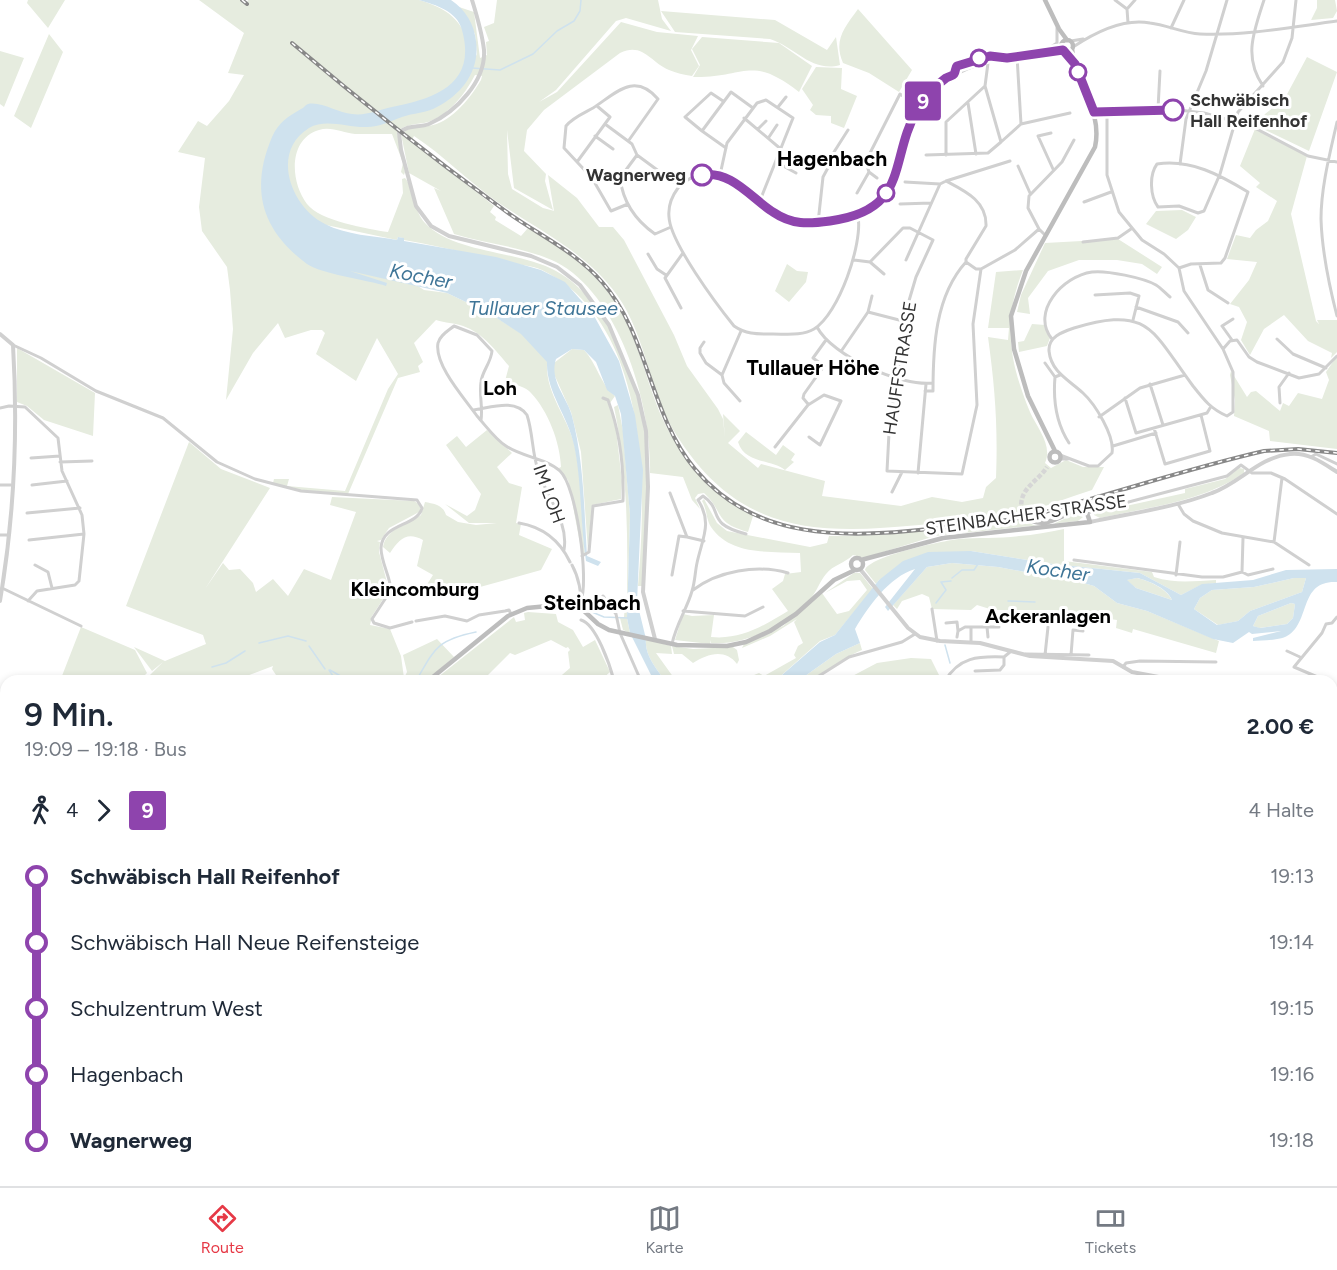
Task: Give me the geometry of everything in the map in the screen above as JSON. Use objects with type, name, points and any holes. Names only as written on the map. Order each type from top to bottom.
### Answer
[{"type":"main road","points":[[1045,0],[1075,64],[1094,112],[1097,128],[1095,147],[1019,285],[1011,316],[1012,334],[1028,396],[1053,452],[1060,457],[1050,463],[1053,452]]},
{"type":"main road","points":[[1022,511],[1028,519],[1035,523],[1048,523],[1076,511],[1087,513],[1090,522]]},
{"type":"main road","name":"STEINBACHER STRASSE","points":[[861,560],[872,559],[943,538],[1090,522]]},
{"type":"main road","points":[[854,559],[861,560],[858,569],[854,559]]},
{"type":"main road","name":"STEINBACHER STRASSE","points":[[580,604],[598,624],[620,633],[648,637],[672,644],[710,648],[746,642],[770,631],[796,614],[844,574],[858,569],[872,559]]},
{"type":"main road","points":[[435,675],[511,614],[543,605],[580,604]]},
{"type":"street","points":[[472,0],[484,50],[480,73],[474,84],[452,110],[428,125],[406,127],[399,133],[402,154],[416,206],[431,226],[449,236],[531,256],[557,267],[580,285],[609,325],[638,395],[646,431],[649,464],[643,592],[655,639]]},
{"type":"street","points":[[1115,0],[1127,9]]},
{"type":"street","points":[[1128,23],[1127,9],[1135,0]]},
{"type":"street","points":[[1172,28],[1184,0]]},
{"type":"street","points":[[1180,164],[1188,111],[1206,70],[1227,0]]},
{"type":"street","points":[[1263,86],[1252,68],[1254,32],[1264,0]]},
{"type":"street","points":[[1179,268],[1183,265],[1221,263],[1225,258],[1248,192],[1220,174],[1180,164],[1157,164],[1155,167],[1152,193],[1158,207],[1179,206],[1198,213],[1204,211],[1220,174],[1234,120],[1245,103],[1283,62],[1293,27],[1296,0]]},
{"type":"street","points":[[856,216],[858,228],[854,260],[828,313],[817,327],[805,333],[753,334],[741,331],[728,319],[683,253],[671,227],[669,209],[679,186],[700,175],[720,175],[738,185],[759,203],[793,223],[818,223],[856,216],[879,201],[894,182],[908,132],[919,107],[947,77],[988,63],[1067,46],[1128,23],[1150,23],[1199,34],[1254,32],[1337,21]]},
{"type":"street","points":[[1044,51],[1058,42],[1058,27]]},
{"type":"street","points":[[1017,56],[1021,124]]},
{"type":"street","points":[[988,63],[985,86],[1001,142]]},
{"type":"street","points":[[1158,109],[1160,71]]},
{"type":"street","points":[[628,140],[657,101],[654,95],[630,85],[610,95],[566,126],[564,148],[592,178],[612,211],[628,204]]},
{"type":"street","points":[[946,155],[946,122],[985,86]]},
{"type":"street","points":[[702,131],[730,92],[753,108]]},
{"type":"street","points":[[723,100],[711,93],[685,117],[726,148]]},
{"type":"street","points":[[877,178],[869,172],[866,159],[900,94],[919,107]]},
{"type":"street","points":[[778,107],[786,97]]},
{"type":"street","points":[[720,175],[726,148],[744,118],[762,100],[778,107],[793,118],[759,203]]},
{"type":"street","points":[[968,103],[976,155]]},
{"type":"street","points":[[577,162],[610,117],[596,106]]},
{"type":"street","points":[[1094,112],[1158,109],[1188,111],[1234,120],[1267,133],[1308,156],[1337,162]]},
{"type":"street","points":[[1060,457],[1089,466],[1098,466],[1109,458],[1113,446],[1099,417],[1083,393],[1060,375],[1049,351],[1052,339],[1066,330],[1101,320],[1133,320],[1159,337],[1210,408],[1231,415],[1234,376],[1223,349],[1184,291],[1179,268],[1131,229],[1119,212],[1107,174],[1107,110]]},
{"type":"street","points":[[926,155],[988,153],[1021,124],[1070,112]]},
{"type":"street","points":[[744,118],[782,150]]},
{"type":"street","points":[[758,129],[766,120]]},
{"type":"street","points":[[1337,122],[1328,160],[1321,220],[1337,316]]},
{"type":"street","points":[[605,124],[628,140],[637,155],[679,186]]},
{"type":"street","points":[[769,137],[777,125]]},
{"type":"street","points":[[834,160],[834,152],[848,130]]},
{"type":"street","points":[[1051,133],[1038,136],[1053,169]]},
{"type":"street","points":[[596,136],[613,149]]},
{"type":"street","points":[[1030,192],[1062,162],[1074,140]]},
{"type":"street","points":[[637,155],[620,178],[635,219],[655,234],[671,227]]},
{"type":"street","points":[[818,223],[826,168],[834,160],[866,159]]},
{"type":"street","points":[[905,182],[940,184],[1010,161]]},
{"type":"street","points":[[777,162],[796,173]]},
{"type":"street","points":[[1018,166],[1030,192],[1028,208],[1045,235]]},
{"type":"street","points":[[857,193],[869,172]]},
{"type":"street","points":[[925,391],[933,391],[939,317],[953,282],[966,262],[966,256],[984,232],[985,212],[973,196],[946,181]]},
{"type":"street","points":[[906,260],[940,184]]},
{"type":"street","points":[[1084,202],[1111,192]]},
{"type":"street","points":[[900,204],[931,203]]},
{"type":"street","points":[[870,262],[903,228],[918,232]]},
{"type":"street","points":[[966,262],[976,269],[981,269],[1015,250],[1040,229]]},
{"type":"street","points":[[1083,242],[1118,238],[1131,229]]},
{"type":"street","name":"HAUFFSTRASSE","points":[[903,472],[887,471],[890,414],[899,380],[903,321],[916,277],[933,240],[918,232]]},
{"type":"street","points":[[681,308],[665,280],[666,275],[683,253]]},
{"type":"street","points":[[648,254],[657,269],[666,275]]},
{"type":"street","points":[[854,260],[870,262],[884,274]]},
{"type":"street","points":[[1200,265],[1208,290],[1228,303]]},
{"type":"street","points":[[892,492],[903,472],[962,474],[977,405],[973,324],[981,269]]},
{"type":"street","points":[[1052,339],[1047,332],[1046,314],[1052,297],[1070,281],[1088,273],[1115,274],[1155,285],[1170,297]]},
{"type":"street","points":[[1095,294],[1130,293],[1139,296],[1133,320]]},
{"type":"street","points":[[842,350],[868,312],[872,296]]},
{"type":"street","points":[[1136,307],[1178,322],[1188,333]]},
{"type":"street","points":[[868,312],[903,321]]},
{"type":"street","points":[[1233,319],[1222,326],[1232,340],[1237,340],[1249,357],[1289,374],[1305,378],[1319,374],[1337,356]]},
{"type":"street","points":[[481,420],[480,384],[492,351],[488,344],[477,335],[454,326],[440,339],[438,348],[441,363],[473,410],[481,420],[506,446],[557,469],[565,478],[585,555]]},
{"type":"street","points":[[817,327],[826,340],[870,368],[899,380],[933,383]]},
{"type":"street","points":[[722,375],[741,331]]},
{"type":"street","points":[[0,334],[13,345],[41,358],[96,391],[163,418],[223,466],[273,485],[302,491],[420,502],[422,508],[420,514],[395,528],[382,542],[381,551],[391,590],[372,619],[374,623],[390,628],[445,616],[467,621],[479,615],[509,610],[511,614]]},
{"type":"street","points":[[1277,339],[1293,354],[1326,368]]},
{"type":"street","points":[[808,405],[803,398],[804,394],[824,366],[813,358],[826,340]]},
{"type":"street","points":[[1223,349],[1232,340]]},
{"type":"street","points":[[704,342],[700,348],[702,357],[722,375],[724,383],[740,401]]},
{"type":"street","points":[[0,601],[6,571],[9,535],[15,406],[13,345]]},
{"type":"street","points":[[1045,363],[1054,377],[1060,430],[1069,442]]},
{"type":"street","points":[[1280,403],[1279,387],[1289,374]]},
{"type":"street","points":[[1054,377],[1060,375]]},
{"type":"street","points":[[1099,417],[1125,398],[1150,384],[1185,375]]},
{"type":"street","points":[[918,473],[926,384]]},
{"type":"street","points":[[1150,384],[1162,425]]},
{"type":"street","points":[[775,447],[808,405],[824,395],[841,401],[820,445],[809,437]]},
{"type":"street","points":[[580,604],[592,506],[623,501],[616,424],[608,400],[603,398]]},
{"type":"street","points":[[1125,398],[1136,433],[1208,413],[1210,408]]},
{"type":"street","name":"IM LOH","points":[[473,410],[509,405],[524,410],[531,427],[536,459],[562,526],[566,540],[564,550]]},
{"type":"street","points":[[0,408],[25,407],[55,432],[60,443],[60,462],[80,508],[84,534],[79,581],[75,585],[37,591],[28,601]]},
{"type":"street","points":[[1154,428],[1165,464],[1210,451],[1201,415]]},
{"type":"street","points":[[1113,446],[1156,433]]},
{"type":"street","name":"STEINBACHER STRASSE","points":[[1090,522],[1178,504],[1229,486],[1264,462],[1286,455],[1299,454],[1311,457]]},
{"type":"street","points":[[1311,457],[1316,454],[1337,464]]},
{"type":"street","points":[[31,458],[60,456]]},
{"type":"street","points":[[1311,457],[1337,472]]},
{"type":"street","points":[[60,462],[92,461]]},
{"type":"street","points":[[1087,513],[1227,476],[1241,465],[1250,471],[1282,478],[1337,514]]},
{"type":"street","points":[[1274,542],[1282,478]]},
{"type":"street","points":[[32,485],[67,481]]},
{"type":"street","points":[[0,485],[11,485]]},
{"type":"street","points":[[670,493],[687,537]]},
{"type":"street","points":[[672,644],[693,590],[697,561],[704,541],[706,515],[698,500],[703,496],[709,501],[718,521],[726,528],[746,534]]},
{"type":"street","points":[[1178,504],[1193,522],[1243,538],[1274,542],[1309,565]]},
{"type":"street","points":[[27,513],[80,508]]},
{"type":"street","points":[[519,523],[543,531],[564,550],[577,575],[580,604]]},
{"type":"street","points":[[29,540],[84,534]]},
{"type":"street","points":[[0,535],[9,535]]},
{"type":"street","points":[[672,575],[679,536],[704,541]]},
{"type":"street","points":[[1242,572],[1243,538]]},
{"type":"street","points":[[1176,574],[1180,542]]},
{"type":"street","points":[[1074,561],[1216,578],[1242,572],[1248,575],[1273,569]]},
{"type":"street","points":[[35,565],[48,572],[52,588]]},
{"type":"street","points":[[858,569],[915,634],[937,641],[994,645],[1024,655],[1113,662],[1143,675]]},
{"type":"street","points":[[0,570],[6,571]]},
{"type":"street","points":[[693,590],[713,578],[747,570],[788,573]]},
{"type":"street","points":[[2,588],[81,626]]},
{"type":"street","points":[[603,596],[616,614],[620,633],[638,675]]},
{"type":"street","points":[[683,611],[745,616],[762,607]]},
{"type":"street","points":[[932,609],[937,641]]},
{"type":"street","points":[[1313,675],[1294,667],[1300,657],[1320,636],[1326,624],[1332,623],[1337,617]]},
{"type":"street","points":[[581,620],[588,621],[595,631],[612,675]]},
{"type":"street","points":[[946,623],[957,622],[957,636]]},
{"type":"street","points":[[595,631],[598,624]]},
{"type":"street","points":[[971,627],[971,642]]},
{"type":"street","points":[[958,631],[971,627],[999,627]]},
{"type":"street","points":[[987,627],[988,637]]},
{"type":"street","points":[[1045,655],[1048,627]]},
{"type":"street","points":[[1071,655],[1073,630],[1083,631]]},
{"type":"street","points":[[820,675],[849,657],[902,642],[915,634]]},
{"type":"street","points":[[1287,651],[1300,657]]},
{"type":"street","points":[[948,675],[964,660],[1004,657],[1010,652]]},
{"type":"street","points":[[1024,655],[1029,653],[1089,655]]},
{"type":"street","points":[[975,670],[1000,670],[1004,665],[1004,657]]},
{"type":"street","points":[[1123,667],[1126,663],[1140,661],[1216,662]]},
{"type":"shaded area","points":[[28,0],[65,0],[48,28],[27,3]]},
{"type":"shaded area","points":[[199,0],[240,0],[246,5],[248,0],[419,0],[449,14],[461,27],[477,56],[475,34],[459,7],[474,12],[480,58],[487,55],[486,42],[489,41],[484,27],[494,23],[497,0],[658,0],[662,19],[671,31],[626,18],[616,21],[556,90],[539,102],[557,92],[621,22],[657,32],[698,36],[691,50],[699,66],[692,76],[662,67],[641,51],[628,50],[620,53],[544,110],[527,130],[524,151],[546,174],[545,181],[553,210],[514,188],[507,130],[508,174],[512,189],[543,208],[554,211],[548,175],[577,198],[599,227],[613,227],[624,240],[674,335],[687,366],[718,409],[723,419],[725,438],[723,414],[740,431],[728,443],[758,468],[761,464],[825,481],[822,496],[901,506],[932,497],[962,502],[983,498],[986,487],[996,478],[997,442],[988,337],[1008,340],[1009,328],[988,328],[996,272],[1023,270],[1016,290],[1011,320],[1012,351],[1019,382],[1030,412],[1046,443],[1045,463],[1051,468],[1066,460],[1083,467],[1104,467],[1092,490],[1023,512],[971,520],[881,528],[813,527],[782,521],[753,509],[726,492],[701,468],[677,436],[660,402],[642,347],[627,311],[605,280],[576,254],[496,201],[414,136],[412,140],[494,206],[490,212],[496,217],[495,220],[521,236],[528,228],[577,261],[608,292],[629,328],[656,403],[673,438],[695,468],[708,481],[753,516],[748,532],[724,521],[704,493],[698,494],[695,498],[700,509],[692,500],[683,477],[650,473],[645,416],[638,385],[628,355],[598,299],[578,278],[556,262],[532,253],[454,234],[434,188],[441,191],[409,173],[401,134],[412,128],[429,126],[447,119],[467,100],[481,80],[482,76],[475,75],[461,96],[443,114],[428,122],[404,127],[397,132],[405,172],[404,175],[401,172],[403,163],[392,134],[355,134],[323,129],[309,135],[297,152],[295,173],[297,184],[307,204],[322,215],[333,220],[388,232],[403,193],[402,179],[405,178],[411,188],[421,218],[438,233],[453,241],[523,259],[556,271],[576,285],[593,304],[621,351],[639,404],[644,430],[648,486],[643,586],[638,586],[642,502],[640,456],[634,410],[622,366],[603,327],[577,294],[534,267],[403,238],[398,237],[397,240],[326,225],[424,290],[447,293],[489,313],[522,334],[554,363],[572,349],[584,350],[606,386],[615,396],[610,403],[616,430],[622,481],[621,499],[592,505],[588,551],[581,452],[571,412],[554,374],[554,367],[547,365],[553,395],[571,433],[577,456],[585,554],[582,554],[568,480],[557,469],[561,467],[558,447],[543,409],[529,391],[505,381],[509,366],[489,343],[477,333],[457,324],[436,320],[414,343],[423,362],[418,366],[420,372],[398,378],[348,494],[300,490],[273,483],[274,479],[289,479],[287,486],[345,491],[388,389],[398,374],[377,338],[356,381],[316,354],[325,333],[322,330],[311,330],[285,338],[278,323],[253,353],[226,400],[233,329],[227,267],[202,231],[199,207],[205,158],[178,152],[198,121],[207,126],[229,101],[244,75],[228,73],[244,33]]},
{"type":"shaded area","points":[[1317,0],[1335,0],[1337,11],[1333,18],[1311,20],[1317,8]]},
{"type":"shaded area","points":[[858,9],[912,70],[899,92],[869,73],[843,63],[840,55],[840,41],[845,28]]},
{"type":"shaded area","points":[[661,11],[775,20],[827,50],[836,37],[840,65],[830,67],[812,62],[770,39],[675,32]]},
{"type":"shaded area","points":[[49,34],[63,52],[31,128],[14,116]]},
{"type":"shaded area","points":[[702,37],[779,43],[812,66],[799,92],[783,80],[758,71],[693,77],[700,65],[692,49]]},
{"type":"shaded area","points":[[0,51],[24,58],[4,107],[0,104]]},
{"type":"shaded area","points":[[1307,57],[1337,72],[1309,151],[1257,126],[1265,114],[1285,98]]},
{"type":"shaded area","points":[[816,67],[842,68],[841,89],[857,96],[844,128],[831,123],[831,116],[816,115],[810,110],[813,105],[802,89]]},
{"type":"shaded area","points":[[1255,129],[1307,156],[1291,214],[1316,321],[1319,324],[1317,320],[1337,320],[1337,352],[1331,358],[1332,353],[1308,341],[1284,315],[1264,329],[1250,355],[1241,340],[1247,322],[1239,307],[1230,304],[1249,280],[1257,262],[1227,259],[1236,235],[1250,238],[1268,221],[1277,201],[1256,187],[1260,183],[1240,166]]},
{"type":"shaded area","points":[[1182,210],[1196,217],[1188,230],[1176,239],[1146,224],[1156,211]]},
{"type":"shaded area","points":[[1118,239],[1162,267],[1157,274],[1142,264],[1117,260],[1079,260],[1048,271],[1028,298],[1030,314],[1017,312],[1021,295],[1045,243]]},
{"type":"shaded area","points":[[787,264],[797,271],[808,272],[806,282],[789,302],[775,291]]},
{"type":"shaded area","points":[[1032,324],[1045,325],[1050,338],[1047,346],[1019,352],[1018,342],[1024,341]]},
{"type":"shaded area","points":[[17,348],[95,393],[93,436],[44,420],[27,406],[17,402]]},
{"type":"shaded area","points":[[1337,356],[1337,449],[1270,441],[1269,431],[1234,416],[1235,400],[1231,371],[1247,397],[1251,392],[1256,391],[1280,411],[1283,403],[1289,406],[1298,393],[1322,399],[1329,380],[1326,372]]},
{"type":"shaded area","points":[[618,405],[623,431],[630,515],[627,618],[630,633],[623,630],[620,618],[624,617],[627,598],[627,548],[622,453],[614,407]]},
{"type":"shaded area","points":[[487,430],[512,453],[497,467],[509,483],[522,487],[516,523],[521,524],[519,535],[552,549],[541,570],[480,587],[434,594],[426,586],[433,575],[417,566],[423,540],[408,536],[390,553],[383,547],[393,531],[421,515],[425,502],[441,507],[446,515],[458,522],[476,525],[497,523],[469,523],[445,504],[467,516],[475,510],[481,494],[446,445],[457,436],[466,447]]},
{"type":"shaded area","points":[[746,432],[776,455],[783,445],[795,454],[791,460],[794,462],[785,470],[752,458],[741,449],[738,442]]},
{"type":"shaded area","points":[[189,442],[221,469],[270,488],[205,589],[223,563],[229,570],[240,569],[253,583],[256,592],[273,579],[288,596],[304,569],[331,580],[356,512],[330,505],[332,497],[414,501],[419,504],[421,511],[389,528],[381,540],[377,541],[380,542],[379,552],[389,590],[372,616],[370,625],[390,629],[401,656],[404,675],[276,675],[272,669],[273,666],[249,675],[150,675],[163,662],[152,671],[134,647],[165,661],[206,644],[203,635],[126,606]]},
{"type":"shaded area","points":[[1239,468],[1244,469],[1244,473],[1211,491],[1193,497],[1100,518],[1094,515],[1094,513],[1185,493],[1185,489],[1225,479]]},
{"type":"shaded area","points":[[704,499],[717,523],[727,531],[810,547],[827,543],[829,536],[882,535],[1022,518],[1034,526],[935,536],[864,558],[853,555],[829,571],[811,598],[778,624],[752,637],[725,643],[711,643],[711,640],[710,644],[675,640],[683,614],[714,615],[711,637],[732,636],[751,631],[788,611],[772,589],[783,581],[785,574],[801,572],[800,553],[751,550],[729,543],[719,536],[709,524],[702,501]]},
{"type":"shaded area","points":[[1075,514],[1083,517],[1078,521],[1054,524]]},
{"type":"shaded area","points":[[1064,529],[1064,561],[1152,572],[1154,577],[1170,581],[1216,580],[1216,583],[1201,585],[1181,595],[1140,573],[1053,564],[971,551],[879,580],[876,584],[865,570],[879,560],[892,555],[938,543],[959,539],[1025,536]]},
{"type":"shaded area","points":[[952,563],[998,567],[1094,586],[1117,603],[1147,611],[1219,641],[1216,653],[1133,629],[1132,633],[1116,628],[1117,620],[1048,610],[993,610],[977,605],[971,610],[932,609],[929,597],[922,594],[902,601],[897,609],[893,605],[927,567]]},
{"type":"shaded area","points":[[854,573],[860,573],[873,589],[835,635],[820,641],[782,675],[766,675],[796,658],[794,655],[798,646],[803,643],[794,622],[797,619],[770,636],[742,648],[744,644],[783,626],[822,593],[837,614],[849,611],[867,590],[860,580],[847,581],[825,593]]},
{"type":"shaded area","points":[[1137,578],[1152,583],[1172,600],[1136,588],[1126,580]]},
{"type":"shaded area","points":[[1294,578],[1306,578],[1302,592],[1250,611],[1238,621],[1218,625],[1194,609],[1200,598],[1212,590],[1254,587]]},
{"type":"shaded area","points":[[1291,603],[1295,604],[1293,618],[1287,624],[1259,628],[1253,626],[1258,616]]},
{"type":"shaded area","points":[[524,613],[556,614],[558,622],[573,630],[583,647],[595,640],[610,672],[607,675],[562,675],[570,668],[568,652],[570,650],[551,640],[515,655],[510,653],[488,675],[441,675],[514,617],[516,622],[525,620]]},
{"type":"shaded area","points":[[81,627],[135,650],[147,673],[145,675],[62,675]]},
{"type":"shaded area","points":[[437,639],[454,657],[433,675],[406,675],[407,672],[403,655]]},
{"type":"shaded area","points":[[646,639],[671,646],[672,654],[656,653],[672,675],[661,675],[649,656]]},
{"type":"shaded area","points":[[860,643],[862,650],[819,675],[806,675],[836,654]]},
{"type":"shaded area","points":[[672,646],[693,649],[733,647],[737,650],[739,660],[737,664],[727,656],[716,654],[693,663],[682,654],[674,654]]},
{"type":"shaded area","points":[[911,658],[931,659],[939,675],[854,675],[877,663]]},
{"type":"water","name":"Tullauer Stausee","points":[[419,0],[451,0],[461,8],[471,23],[476,41],[475,62],[472,72],[461,88],[446,102],[429,111],[385,124],[360,127],[323,124],[309,128],[297,138],[290,151],[288,164],[290,179],[303,205],[313,216],[333,228],[397,240],[398,237],[404,238],[404,241],[496,257],[541,270],[565,282],[593,314],[619,361],[635,415],[643,470],[637,602],[647,651],[661,675],[651,675],[630,633],[627,618],[630,515],[621,414],[615,396],[607,390],[596,362],[584,350],[572,349],[556,359],[554,367],[557,382],[570,409],[576,433],[583,486],[587,556],[601,562],[598,566],[586,561],[578,474],[571,434],[550,384],[547,362],[521,334],[489,313],[447,293],[350,271],[387,283],[386,286],[314,268],[291,251],[279,237],[264,207],[261,191],[262,174],[265,156],[272,137],[281,124],[307,104],[362,114],[424,99],[449,85],[458,76],[464,64],[465,48],[462,30],[451,13]]},
{"type":"water","name":"Kocher","points":[[971,551],[1053,564],[1140,573],[1181,595],[1202,584],[1253,580],[1286,570],[1337,569],[1337,582],[1325,583],[1317,587],[1307,602],[1301,619],[1287,636],[1253,641],[1253,638],[1281,631],[1252,634],[1249,632],[1233,643],[1213,639],[1147,611],[1117,603],[1094,586],[998,567],[952,563],[927,567],[888,611],[885,607],[915,569],[896,579],[866,611],[855,629],[860,643],[836,654],[806,675],[782,675],[820,642],[835,635],[879,580],[903,561],[928,552]],"holes":[[[1137,578],[1162,589],[1172,600],[1136,588],[1127,580]],[[1294,578],[1306,578],[1302,592],[1250,611],[1238,621],[1217,625],[1194,609],[1200,598],[1212,590],[1254,587]],[[1291,603],[1295,604],[1293,618],[1287,624],[1260,628],[1253,626],[1258,616]]]},
{"type":"waterway","points":[[472,68],[500,70],[533,54],[557,31],[574,21],[580,11],[581,0]]},
{"type":"waterway","points":[[952,578],[962,570],[974,570],[978,564]]},
{"type":"waterway","points":[[936,603],[946,590],[941,582],[951,581]]},
{"type":"waterway","points":[[1008,601],[1035,602]]},
{"type":"waterway","points":[[592,612],[604,617],[628,618]]},
{"type":"waterway","points":[[420,675],[438,647],[453,638],[476,632]]},
{"type":"waterway","points":[[259,643],[288,636],[306,641]]},
{"type":"waterway","points":[[945,645],[950,663]]},
{"type":"waterway","points":[[309,646],[325,669]]},
{"type":"waterway","points":[[212,667],[226,663],[245,651]]},
{"type":"waterway","points":[[329,670],[332,675]]},
{"type":"waterway","points":[[330,670],[339,675]]},
{"type":"tunnel","points":[[1022,511],[1021,503],[1025,491],[1047,467]]},
{"type":"railway","points":[[242,0],[247,4]]},
{"type":"railway","points":[[292,43],[447,168],[591,270],[618,303],[640,350],[668,424],[695,469],[719,493],[745,510],[773,522],[803,529],[865,534],[997,521],[1043,512],[1264,451],[1298,449],[1337,453]]},
{"type":"bus line","name":"9","points":[[702,175],[714,174],[729,179],[759,203],[793,223],[815,224],[858,216],[874,206],[894,182],[912,120],[928,95],[947,77],[954,74],[957,66],[990,56],[1007,58],[1063,50],[1075,64],[1094,112],[1113,109],[1162,108],[1173,110]]},
{"type":"place","name":"Schwäbisch Hall Reifenhof","points":[[1173,110]]},
{"type":"place","name":"Wagnerweg","points":[[702,175]]},
{"type":"district","name":"Hagenbach","points":[[832,159]]},
{"type":"district","name":"Tullauer Höhe","points":[[813,368]]},
{"type":"district","name":"Loh","points":[[500,388]]},
{"type":"district","name":"Kleincomburg","points":[[415,589]]},
{"type":"district","name":"Steinbach","points":[[592,603]]},
{"type":"district","name":"Ackeranlagen","points":[[1048,616]]}]
